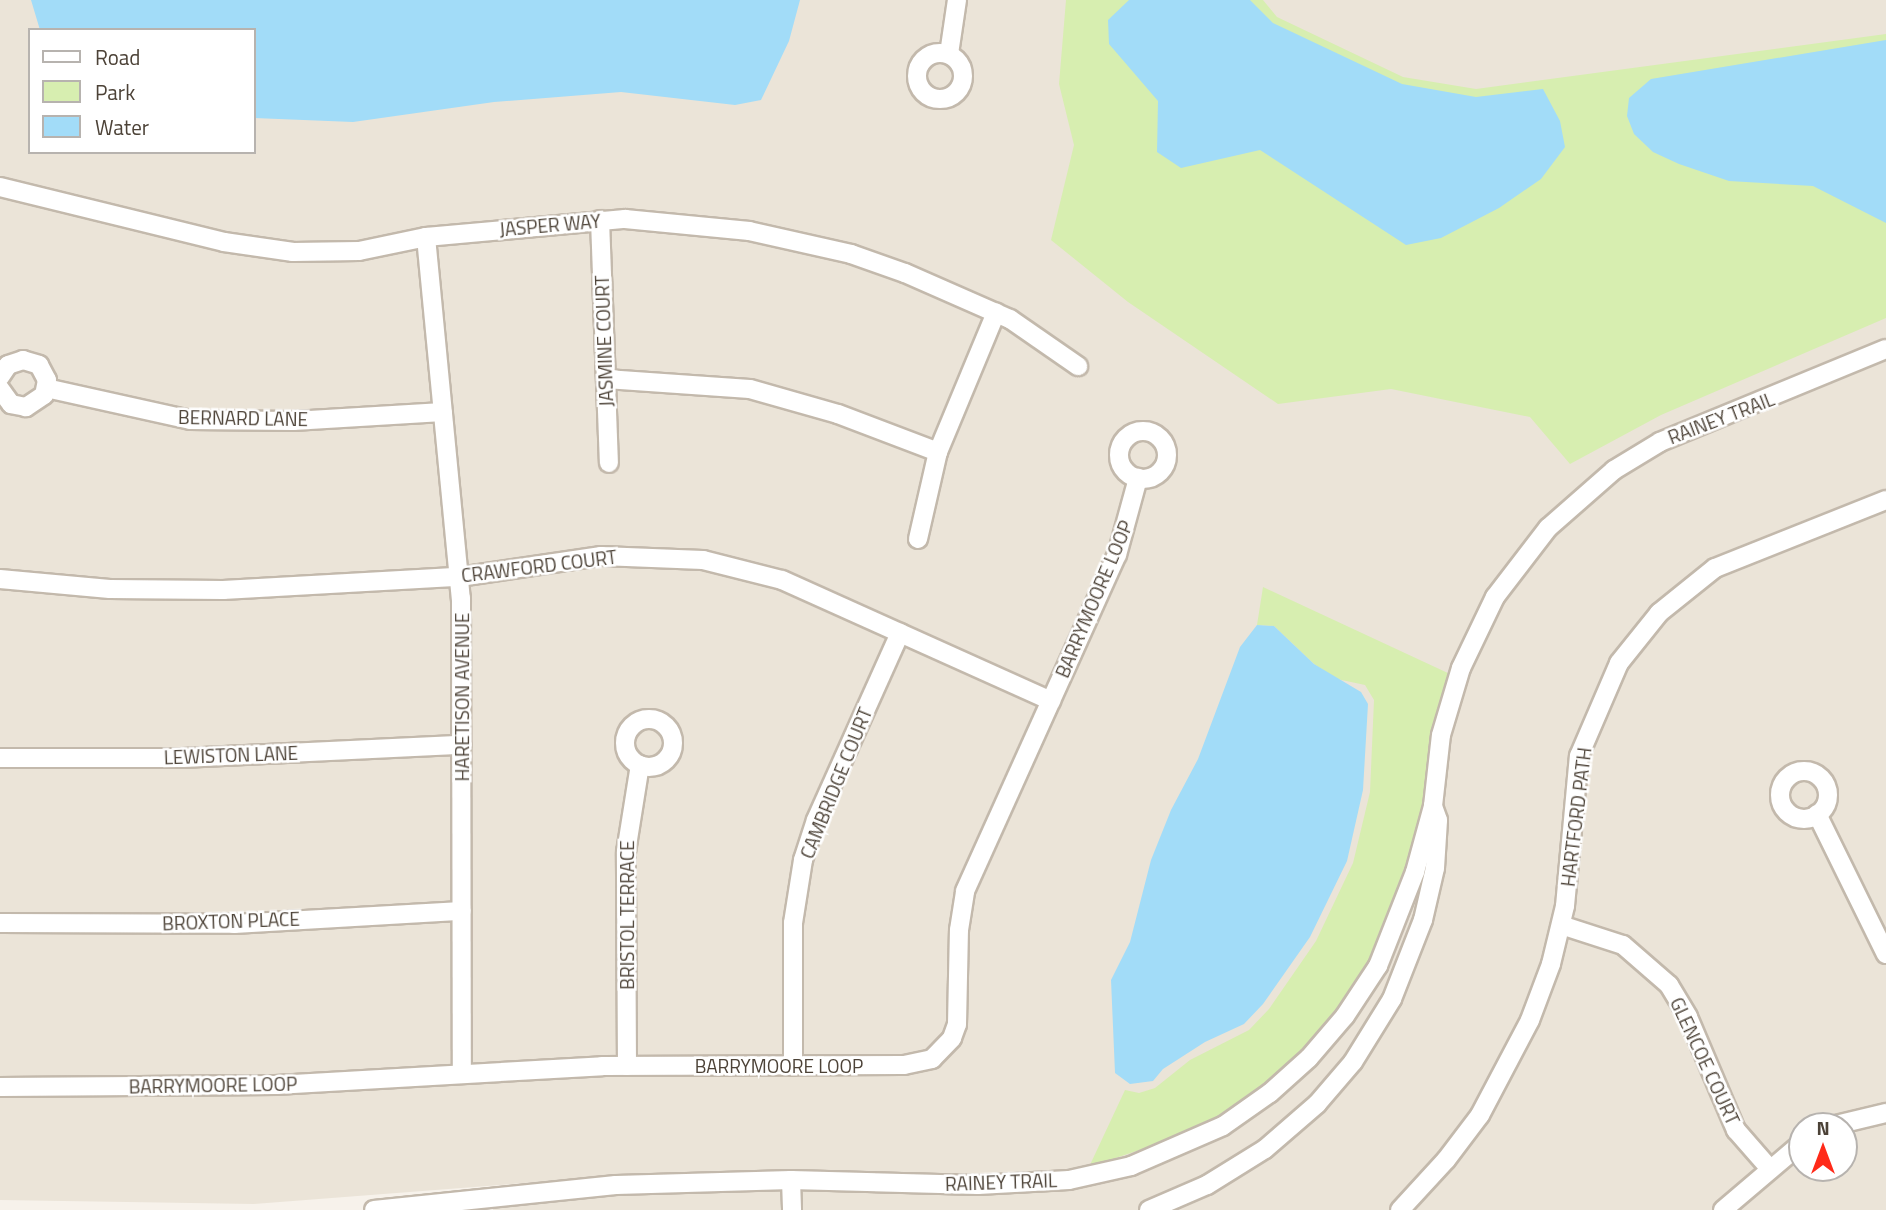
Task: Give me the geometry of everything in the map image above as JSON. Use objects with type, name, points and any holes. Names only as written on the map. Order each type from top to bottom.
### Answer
[{"type":"street","points":[[949,54],[957,26],[957,0]]},
{"type":"street","name":"JASPER WAY","points":[[0,187],[257,249],[359,251],[426,237],[600,220],[665,220],[799,242],[905,272],[996,313],[1078,366]]},
{"type":"street","name":"JASMINE COURT","points":[[600,220],[609,463]]},
{"type":"street","name":"HARETISON AVENUE","points":[[426,237],[459,577],[462,1074]]},
{"type":"street","points":[[918,539],[938,452],[996,313]]},
{"type":"street","name":"RAINEY TRAIL","points":[[374,1210],[616,1185],[792,1180],[978,1185],[1069,1180],[1130,1166],[1223,1126],[1270,1093],[1309,1058],[1363,991],[1405,906],[1433,806],[1441,735],[1461,668],[1495,597],[1548,528],[1614,470],[1660,442],[1886,349]]},
{"type":"street","points":[[0,377],[15,361],[31,361],[44,372],[46,388],[39,401],[26,407],[11,404],[0,389]]},
{"type":"street","points":[[606,379],[750,389],[838,414],[938,452]]},
{"type":"street","name":"BERNARD LANE","points":[[46,388],[190,420],[293,421],[443,412]]},
{"type":"street","name":"BARRYMOORE LOOP","points":[[0,1087],[276,1085],[627,1066],[918,1064],[932,1059],[952,1038],[958,1008],[959,930],[965,891],[1116,555],[1139,478]]},
{"type":"street","name":"HARTFORD PATH","points":[[1400,1210],[1464,1138],[1509,1065],[1540,996],[1560,925],[1579,756],[1604,690],[1633,644],[1659,613],[1716,568],[1886,500]]},
{"type":"street","name":"CRAWFORD COURT","points":[[0,579],[164,591],[459,577],[574,558],[632,555],[703,560],[782,580],[1051,701]]},
{"type":"street","name":"CAMBRIDGE COURT","points":[[793,1066],[793,923],[803,860],[816,820],[900,633]]},
{"type":"street","name":"LEWISTON LANE","points":[[0,758],[182,758],[462,745]]},
{"type":"street","name":"BRISTOL TERRACE","points":[[627,1066],[626,852],[640,765]]},
{"type":"street","name":"RAINEY TRAIL","points":[[1149,1210],[1207,1185],[1265,1149],[1308,1113],[1353,1062],[1396,990],[1423,920],[1436,858],[1438,820],[1433,806]]},
{"type":"street","points":[[1816,814],[1886,954]]},
{"type":"street","name":"BROXTON PLACE","points":[[0,923],[234,924],[462,911]]},
{"type":"street","name":"GLENCOE COURT","points":[[1560,925],[1623,945],[1669,985],[1688,1017],[1736,1130],[1770,1169]]},
{"type":"street","points":[[1858,1120],[1886,1113]]},
{"type":"street","points":[[1723,1210],[1788,1154]]},
{"type":"street","points":[[792,1180],[792,1210]]},
{"type":"shaded area","points":[[0,0],[1886,0],[1886,1210],[493,1210],[493,1206],[616,1195],[791,1189],[1028,1192],[1085,1186],[1089,1167],[978,1176],[791,1171],[615,1176],[254,1204],[0,1200]]},
{"type":"green space","points":[[1066,0],[1263,0],[1277,17],[1403,77],[1476,89],[1886,34],[1886,318],[1661,415],[1570,464],[1530,417],[1391,389],[1278,404],[1128,302],[1051,240],[1074,145],[1059,84]]},
{"type":"green space","points":[[1263,587],[1450,674],[1434,734],[1426,799],[1408,869],[1371,961],[1339,1010],[1303,1052],[1244,1102],[1190,1133],[1089,1167],[1125,1090],[1139,1093],[1155,1088],[1190,1060],[1249,1030],[1269,1009],[1316,941],[1353,863],[1370,792],[1374,700],[1365,685],[1337,679],[1314,664],[1274,626],[1257,625]]},
{"type":"water","points":[[31,0],[800,0],[789,41],[761,100],[735,105],[621,92],[494,102],[353,122],[256,118],[256,28],[39,28]]},
{"type":"water","points":[[1129,0],[1250,0],[1273,23],[1402,84],[1476,97],[1543,89],[1560,121],[1565,147],[1541,179],[1499,208],[1441,238],[1406,245],[1260,150],[1181,168],[1157,152],[1158,101],[1109,44],[1108,20]]},
{"type":"water","points":[[1886,40],[1886,223],[1813,186],[1729,181],[1679,164],[1653,152],[1634,134],[1627,116],[1629,98],[1651,79]]},
{"type":"water","points":[[1257,625],[1274,626],[1314,664],[1361,692],[1368,704],[1363,790],[1347,861],[1310,937],[1263,1004],[1244,1024],[1205,1042],[1163,1069],[1153,1081],[1130,1084],[1115,1073],[1111,980],[1130,942],[1151,860],[1171,810],[1198,759],[1240,647]]}]
